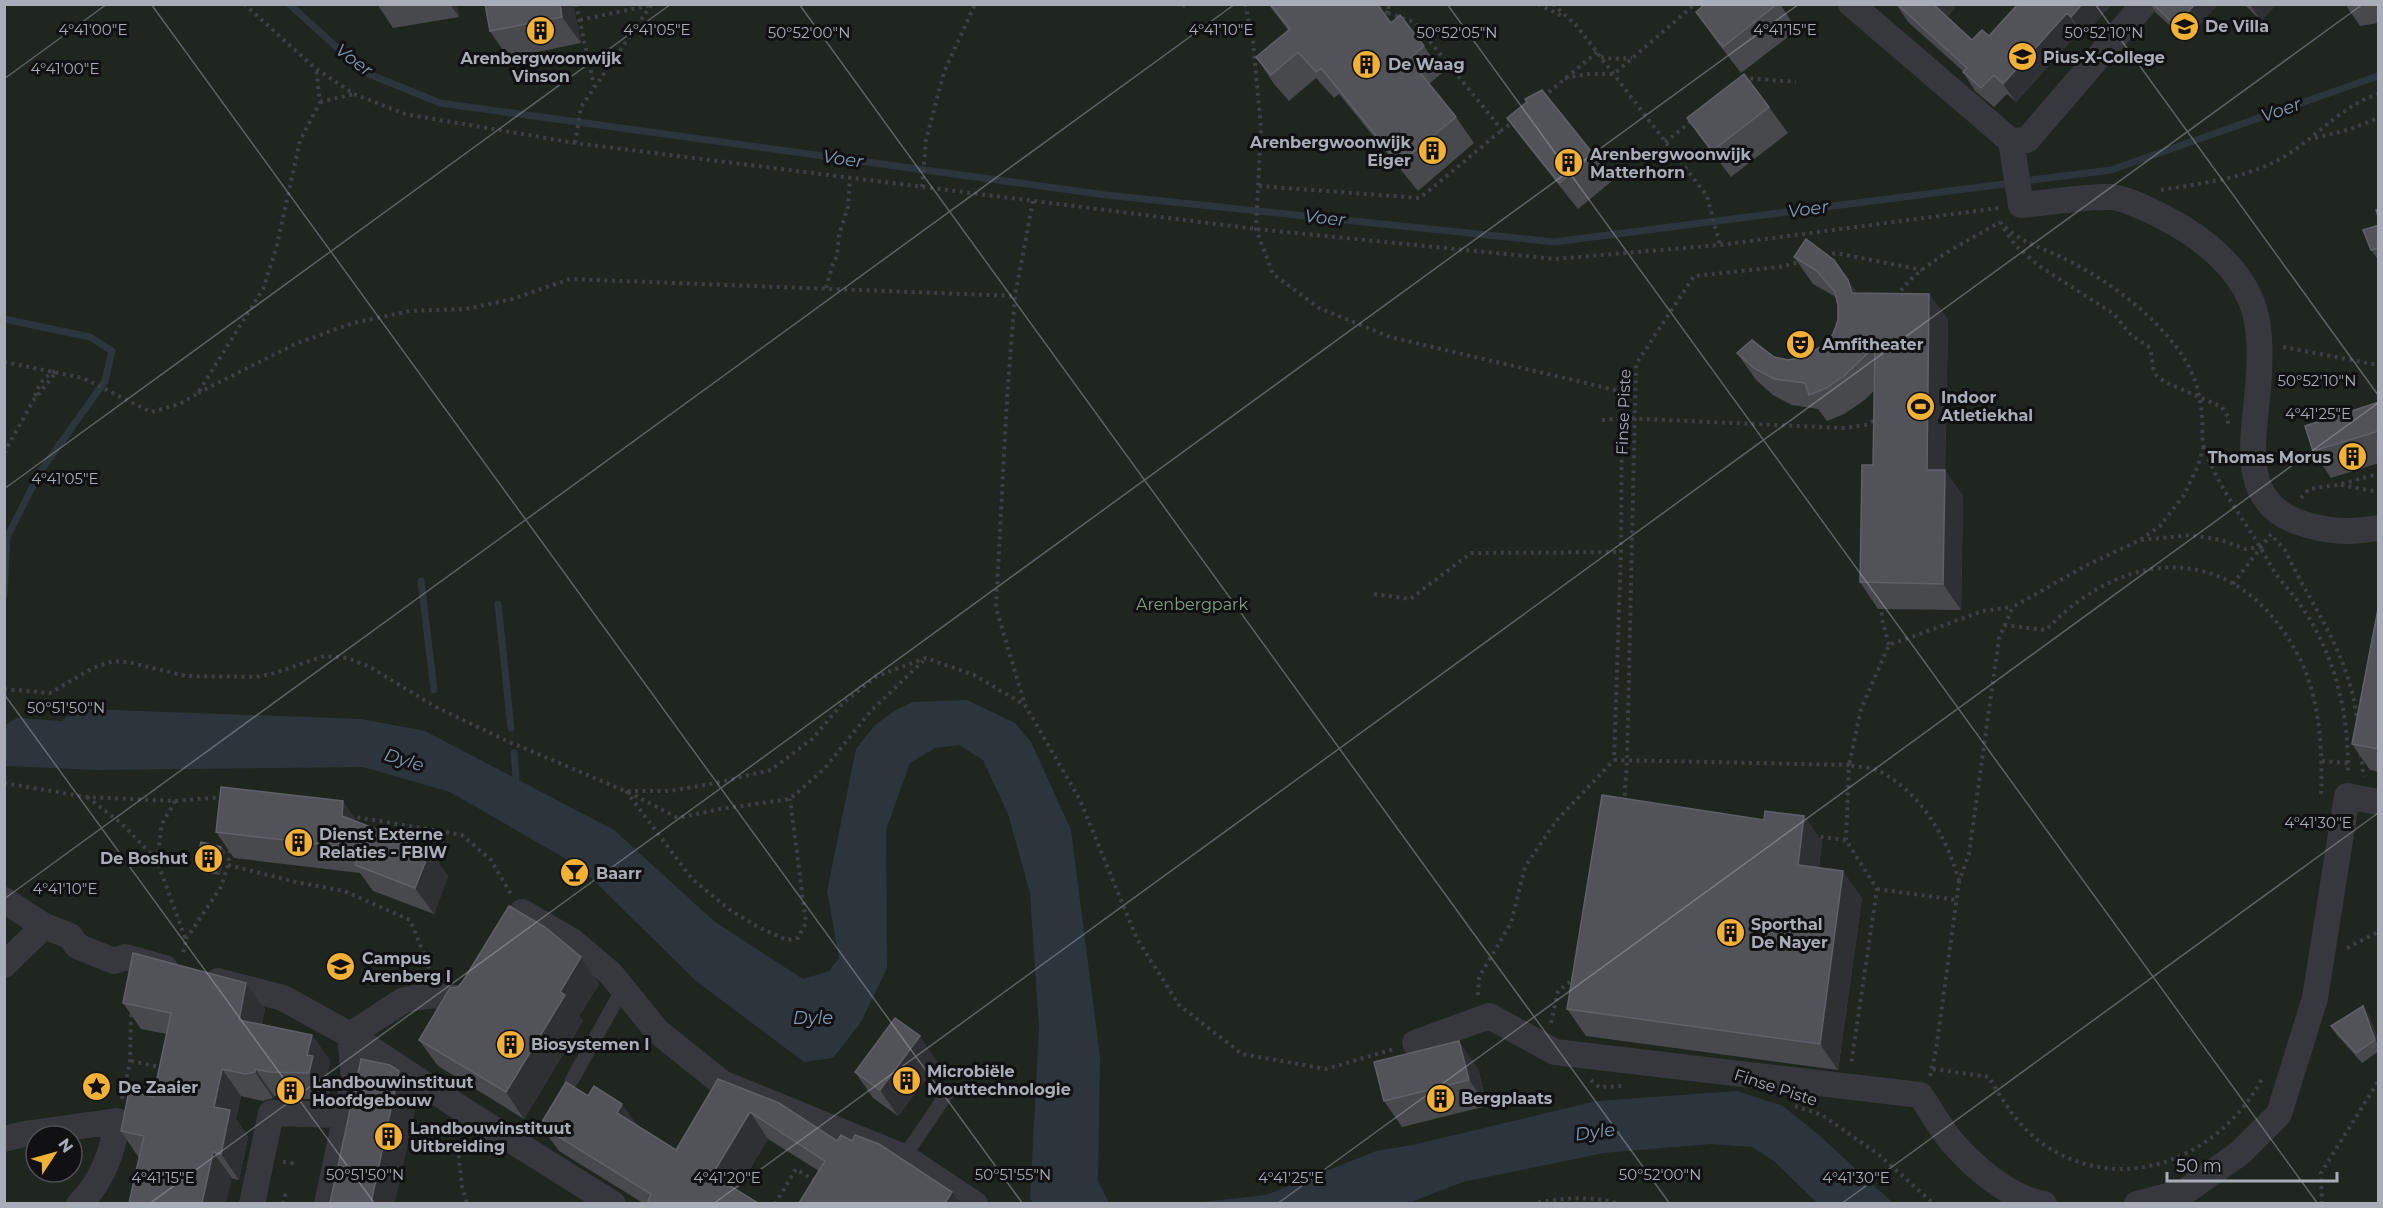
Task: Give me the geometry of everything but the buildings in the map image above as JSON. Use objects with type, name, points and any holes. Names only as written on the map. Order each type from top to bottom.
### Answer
[{"type":"street","points":[[1851,4],[2012,150]]},
{"type":"street","points":[[2012,150],[2027,140],[2144,4]]},
{"type":"street","points":[[2012,150],[2008,207],[2113,197],[2165,217],[2213,250],[2246,290],[2255,315],[2259,342],[2253,468],[2259,486],[2269,504],[2284,517],[2322,530],[2342,532],[2379,528]]},
{"type":"street","points":[[2137,1203],[2186,1191],[2240,1153],[2280,1114],[2315,998],[2347,796],[2374,791]]},
{"type":"street","points":[[4,900],[45,926],[70,936],[82,934],[101,941],[119,948],[125,957],[283,998],[350,1035],[612,1203]]},
{"type":"street","points":[[350,1035],[404,1000],[433,995],[469,1000],[522,912],[572,941],[611,974],[657,1031],[722,1083],[904,1157],[975,1203]]},
{"type":"street","points":[[4,965],[45,926]]},
{"type":"street","points":[[1415,1044],[1489,1016],[1555,1052],[1920,1095],[1951,1141],[1988,1176],[2031,1202],[2044,1203]]},
{"type":"street","points":[[327,1203],[354,1078],[350,1035]]},
{"type":"street","points":[[252,1203],[271,1113],[346,1115]]},
{"type":"street","points":[[4,1139],[117,1120],[108,1158],[86,1198]]},
{"type":"lane","points":[[572,1080],[622,990]]},
{"type":"lane","points":[[904,1157],[948,1092]]},
{"type":"path","points":[[244,4],[315,68],[354,94],[405,114],[575,143],[1256,230],[1555,259],[1720,245],[2008,207]]},
{"type":"path","points":[[576,4],[594,87]]},
{"type":"path","points":[[922,187],[926,140],[944,72],[975,4]]},
{"type":"path","points":[[1175,4],[1187,6],[1190,4]]},
{"type":"path","points":[[1245,4],[1253,41],[1261,128],[1256,230],[1273,274],[1319,309],[1390,337],[1618,391],[1622,397],[1621,552],[1614,760],[1556,821],[1525,867],[1511,923],[1479,978],[1477,1004],[1489,1016]]},
{"type":"path","points":[[1372,4],[1388,13],[1414,22],[1502,130]]},
{"type":"path","points":[[1388,13],[1389,4]]},
{"type":"path","points":[[1538,4],[1569,19]]},
{"type":"path","points":[[1553,4],[1569,19],[1598,54],[1707,196],[1720,245]]},
{"type":"path","points":[[1565,78],[1588,74],[1614,74],[1695,4]]},
{"type":"path","points":[[580,20],[652,5]]},
{"type":"path","points":[[575,143],[581,107],[652,5]]},
{"type":"path","points":[[1598,54],[1612,59],[1633,58]]},
{"type":"path","points":[[1538,100],[1598,54]]},
{"type":"path","points":[[198,393],[263,289],[276,249],[300,141],[320,102],[315,68]]},
{"type":"path","points":[[1736,85],[1745,78],[1796,82]]},
{"type":"path","points":[[320,102],[354,94]]},
{"type":"path","points":[[2151,192],[2219,181],[2254,171],[2282,158],[2311,139],[2353,106],[2379,94]]},
{"type":"path","points":[[1665,142],[1701,113]]},
{"type":"path","points":[[1258,188],[1420,198],[1520,115]]},
{"type":"path","points":[[2311,139],[2351,129],[2379,118]]},
{"type":"path","points":[[826,288],[837,256],[838,235],[848,207],[850,178]]},
{"type":"path","points":[[1033,201],[1015,296],[996,608],[1025,705],[1080,800],[1137,939],[1179,1005],[1242,1054],[1326,1069],[1415,1044]]},
{"type":"path","points":[[1895,300],[1902,287],[1922,270],[2000,222]]},
{"type":"path","points":[[1889,645],[1983,611],[2013,607],[2085,566],[2140,540],[2160,526],[2184,495],[2198,466],[2204,446],[2201,398],[2194,377],[2182,354],[2170,338],[2119,291],[2069,261],[2035,247],[2016,236],[2000,222]]},
{"type":"path","points":[[2000,222],[2015,245],[2039,266],[2114,314],[2131,335],[2148,346],[2157,376],[2164,382],[2201,398]]},
{"type":"path","points":[[1813,259],[1836,254],[1922,270]]},
{"type":"path","name":"Finse Piste","points":[[1623,814],[1627,762],[1636,364],[1694,276],[1779,267],[1802,261]]},
{"type":"path","points":[[4,362],[83,378],[151,412],[180,404],[296,345],[353,323],[410,311],[466,309],[513,299],[570,279],[1015,296]]},
{"type":"path","points":[[2259,342],[2379,365]]},
{"type":"path","points":[[4,453],[33,401],[57,371]]},
{"type":"path","points":[[1602,420],[1623,418],[1843,428],[1865,425],[1880,417]]},
{"type":"path","points":[[2204,446],[2233,505],[2277,575],[2302,607],[2333,669],[2346,723],[2347,796]]},
{"type":"path","points":[[2284,517],[2309,489],[2337,485],[2379,474]]},
{"type":"path","points":[[2337,485],[2379,492]]},
{"type":"path","points":[[2140,540],[2191,535],[2221,540],[2245,549],[2261,547]]},
{"type":"path","points":[[2233,584],[2261,547]]},
{"type":"path","points":[[1374,594],[1410,599],[1471,553],[1621,552]]},
{"type":"path","points":[[2004,625],[2046,630],[2065,610],[2096,588],[2127,574],[2161,567],[2194,569],[2233,584],[2249,593],[2272,615],[2301,659],[2315,703],[2321,737],[2320,804]]},
{"type":"path","points":[[1848,1087],[1877,889],[1846,840],[1849,765],[1861,709],[1889,645],[1882,620],[1882,596]]},
{"type":"path","points":[[1920,1095],[1933,1069],[1959,882],[1969,854],[1999,638],[2013,607]]},
{"type":"path","points":[[2336,644],[2351,688],[2358,726]]},
{"type":"path","points":[[4,689],[50,693],[93,668],[113,661],[128,662],[186,676],[256,677],[324,656],[347,658],[368,666],[436,707],[506,740],[625,790],[678,818],[720,809],[790,799],[825,768],[870,712],[926,658]]},
{"type":"path","points":[[625,790],[670,791],[771,770],[812,739],[843,703],[877,676],[926,658],[974,675],[1025,705]]},
{"type":"path","points":[[2360,749],[2363,772],[2374,791]]},
{"type":"path","points":[[1614,760],[1849,765],[1875,769],[1918,802],[1946,843],[1959,882]]},
{"type":"path","points":[[2322,761],[2348,763]]},
{"type":"path","points":[[4,783],[86,797],[176,801],[227,796]]},
{"type":"path","points":[[625,790],[692,879],[730,910],[787,940],[798,938],[806,924],[790,799]]},
{"type":"path","points":[[86,797],[122,824],[157,861],[186,940]]},
{"type":"path","points":[[157,861],[162,824],[176,801]]},
{"type":"path","points":[[339,814],[462,835],[491,860],[522,912]]},
{"type":"path","points":[[1811,836],[1846,840]]},
{"type":"path","points":[[179,971],[186,940],[221,887],[228,865],[231,842]]},
{"type":"path","points":[[228,865],[344,891],[410,920],[428,964],[433,995]]},
{"type":"path","points":[[1877,889],[1957,900]]},
{"type":"path","points":[[1546,1047],[1558,991],[1579,976]]},
{"type":"path","points":[[117,1120],[130,1061],[131,1010]]},
{"type":"path","points":[[130,1061],[170,1069]]},
{"type":"path","points":[[1933,1069],[1989,1077],[2006,1107],[2043,1144],[2080,1163],[2103,1168],[2132,1169],[2157,1165],[2178,1157],[2221,1131],[2253,1096],[2267,1070]]},
{"type":"path","points":[[1590,1080],[1599,1087],[1634,1086]]},
{"type":"path","points":[[2322,1203],[2321,1173],[2379,1082]]},
{"type":"path","name":"Finse Piste","points":[[1790,1104],[1822,1115],[1878,1154],[1934,1203]]},
{"type":"path","points":[[462,1108],[456,1123],[456,1143],[467,1203]]},
{"type":"path","points":[[775,1203],[796,1169],[825,1186]]},
{"type":"path","points":[[283,1203],[286,1192]]},
{"type":"path","points":[[1531,1203],[1572,1199],[1607,1199],[1620,1203]]},
{"type":"green space","name":"Arenbergpark","points":[[4,5],[2378,5],[2378,1203],[5,1203]]},
{"type":"water","name":"Dyle","points":[[967,700],[1015,723],[1031,742],[1071,830],[1100,1057],[1098,1181],[1109,1203],[1033,1203],[1030,1198],[1039,1029],[1030,893],[1008,814],[983,760],[959,745],[935,748],[910,763],[886,830],[887,968],[861,1022],[833,1058],[804,1062],[696,981],[580,867],[450,792],[363,767],[96,770],[5,766],[5,725],[17,718],[62,721],[73,710],[361,719],[425,731],[614,830],[715,922],[803,979],[829,971],[839,958],[827,891],[856,749],[874,726],[894,711],[913,702]]},
{"type":"water","name":"Dyle","points":[[1737,1091],[1783,1106],[1820,1136],[1893,1203],[1817,1203],[1774,1161],[1752,1147],[1711,1144],[1604,1153],[1463,1182],[1409,1203],[1192,1203],[1266,1195],[1376,1151],[1412,1145],[1597,1101]]},
{"type":"waterway","name":"Voer","points":[[289,4],[364,72],[440,103],[1106,195],[1554,242],[2012,183]]},
{"type":"waterway","name":"Voer","points":[[2023,181],[2111,170],[2378,76]]},
{"type":"waterway","points":[[4,319],[90,337],[112,351],[105,381],[40,472],[7,537],[4,595]]},
{"type":"waterway","points":[[421,581],[434,690]]},
{"type":"waterway","points":[[498,604],[511,728]]},
{"type":"waterway","points":[[514,753],[516,778]]},
{"type":"place","name":"De Villa","points":[[2184,26]]},
{"type":"place","name":"Arenbergwoonwijk Vinson","points":[[541,30]]},
{"type":"place","name":"Pius-X-College","points":[[2022,57]]},
{"type":"place","name":"De Waag","points":[[1367,64]]},
{"type":"place","name":"Arenbergwoonwijk Eiger","points":[[1432,151]]},
{"type":"place","name":"Arenbergwoonwijk Matterhorn","points":[[1569,163]]},
{"type":"place","name":"Amfitheater","points":[[1801,344]]},
{"type":"place","name":"Indoor Atletiekhal","points":[[1920,406]]},
{"type":"place","name":"Thomas Morus","points":[[2352,457]]},
{"type":"place","name":"Dienst Externe Relaties - FBIW","points":[[298,843]]},
{"type":"place","name":"De Boshut","points":[[209,858]]},
{"type":"place","name":"Baarr","points":[[575,873]]},
{"type":"place","name":"Sporthal De Nayer","points":[[1730,933]]},
{"type":"place","name":"Campus Arenberg I","points":[[341,967]]},
{"type":"place","name":"Biosystemen I","points":[[510,1044]]},
{"type":"place","name":"Microbiële Mouttechnologie","points":[[906,1080]]},
{"type":"place","name":"De Zaaier","points":[[97,1087]]},
{"type":"place","name":"Landbouwinstituut Hoofdgebouw","points":[[291,1091]]},
{"type":"place","name":"Bergplaats","points":[[1440,1098]]},
{"type":"place","name":"Landbouwinstituut Uitbreiding","points":[[389,1137]]}]
